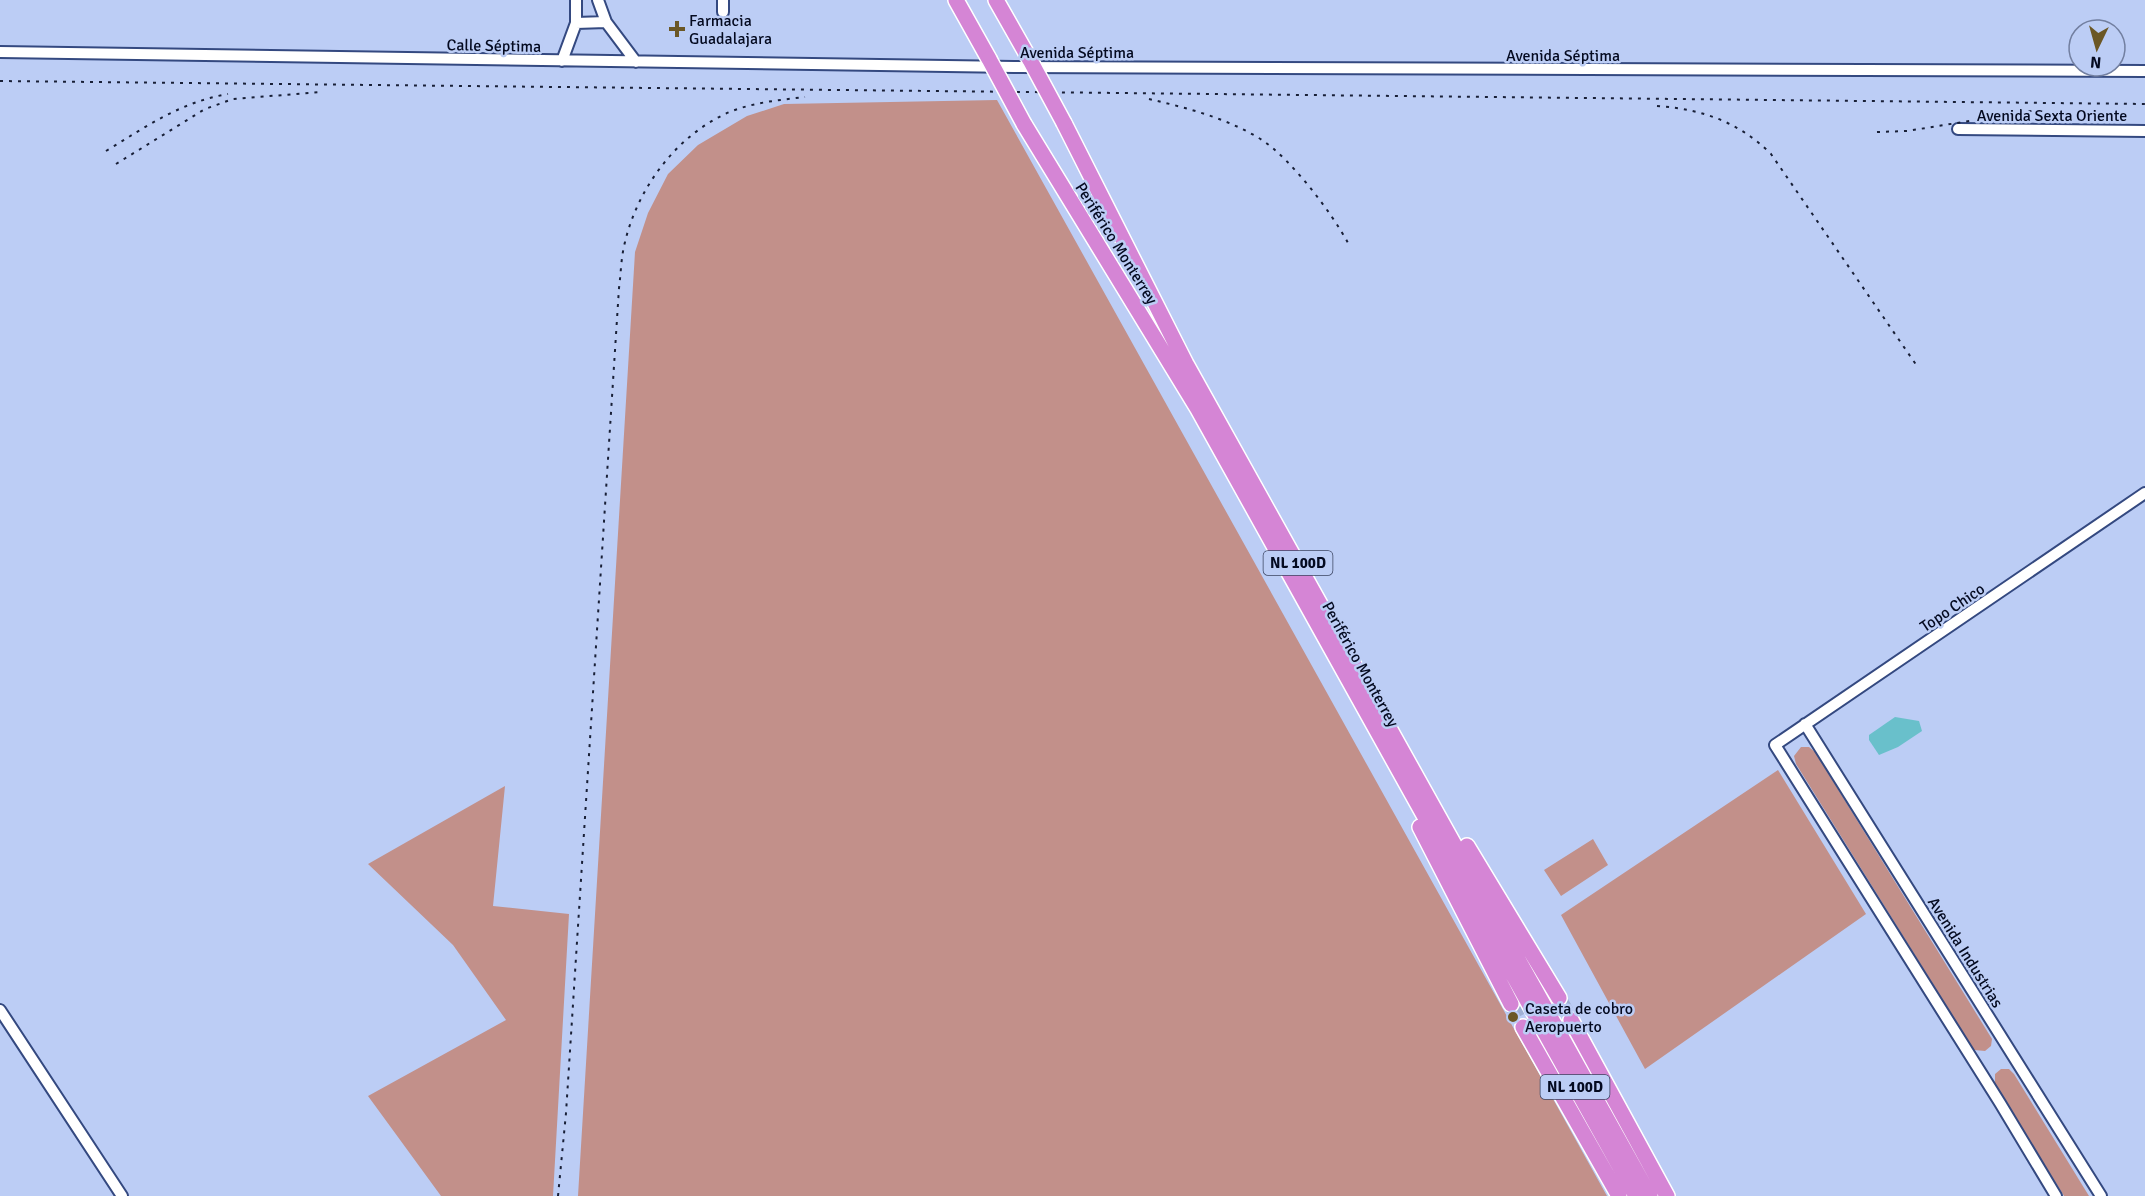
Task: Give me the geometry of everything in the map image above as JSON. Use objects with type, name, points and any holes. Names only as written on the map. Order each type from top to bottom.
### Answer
[{"type":"highway","name":"Periférico Monterrey","points":[[956,0],[984,63],[1024,124],[1198,409],[1650,1196]]},
{"type":"highway","name":"Periférico Monterrey","points":[[996,0],[1099,188],[1186,364],[1636,1196]]},
{"type":"highway","points":[[1406,770],[1444,809],[1559,998]]},
{"type":"highway","points":[[1406,770],[1407,797],[1423,835],[1511,1004]]},
{"type":"highway","points":[[1571,1020],[1667,1196]]},
{"type":"highway","points":[[1523,1026],[1619,1196]]},
{"type":"street","points":[[562,61],[576,23],[576,0]]},
{"type":"street","points":[[598,0],[606,22],[636,62]]},
{"type":"street","points":[[723,0],[723,12]]},
{"type":"street","points":[[576,23],[606,22]]},
{"type":"street","name":"Calle Séptima","points":[[3,52],[636,62],[984,63]]},
{"type":"street","name":"Avenida Séptima","points":[[984,63],[2145,71]]},
{"type":"street","name":"Avenida Sexta Oriente","points":[[1958,129],[2145,130]]},
{"type":"street","name":"Topo Chico","points":[[2056,1196],[1775,745],[2145,493]]},
{"type":"street","name":"Avenida Industrias","points":[[1805,724],[2101,1196]]},
{"type":"street","points":[[0,1010],[122,1196]]},
{"type":"street","points":[[0,1031],[9,1023]]},
{"type":"shaded area","points":[[997,100],[1607,1196],[578,1196],[635,252],[648,213],[668,174],[698,145],[747,116],[784,104]]},
{"type":"shaded area","points":[[1895,717],[1919,721],[1922,731],[1898,747],[1879,755],[1869,740],[1869,735]]},
{"type":"shaded area","points":[[1801,747],[1809,747],[1815,752],[1992,1039],[1991,1046],[1985,1051],[1974,1050],[1796,764],[1794,756]]},
{"type":"shaded area","points":[[1778,770],[1866,914],[1645,1069],[1561,915]]},
{"type":"shaded area","points":[[505,786],[493,906],[569,914],[553,1196],[441,1196],[368,1096],[506,1020],[453,945],[368,864]]},
{"type":"shaded area","points":[[1593,839],[1608,865],[1561,896],[1544,870]]},
{"type":"shaded area","points":[[2001,1069],[2009,1069],[2014,1074],[2089,1196],[2064,1196],[1995,1085],[1995,1074]]},
{"type":"tunnel","points":[[1559,998],[1571,1020]]},
{"type":"tunnel","points":[[1511,1004],[1523,1027]]},
{"type":"railway","points":[[0,81],[2145,104]]},
{"type":"railway","points":[[116,164],[205,109],[233,99],[321,92]]},
{"type":"railway","points":[[106,151],[180,109],[228,94]]},
{"type":"railway","points":[[558,1196],[566,1113],[619,288],[624,248],[631,221],[650,182],[663,164],[694,133],[712,121],[741,108],[805,97]]},
{"type":"railway","points":[[1149,99],[1222,120],[1262,140],[1285,160],[1310,187],[1348,243]]},
{"type":"railway","points":[[1657,106],[1689,110],[1719,119],[1746,133],[1771,154],[1917,366]]},
{"type":"railway","points":[[1877,132],[1907,131],[2044,109]]},
{"type":"place","name":"Farmacia Guadalajara","points":[[677,29]]},
{"type":"place","name":"Caseta de cobro Aeropuerto","points":[[1513,1017]]}]
